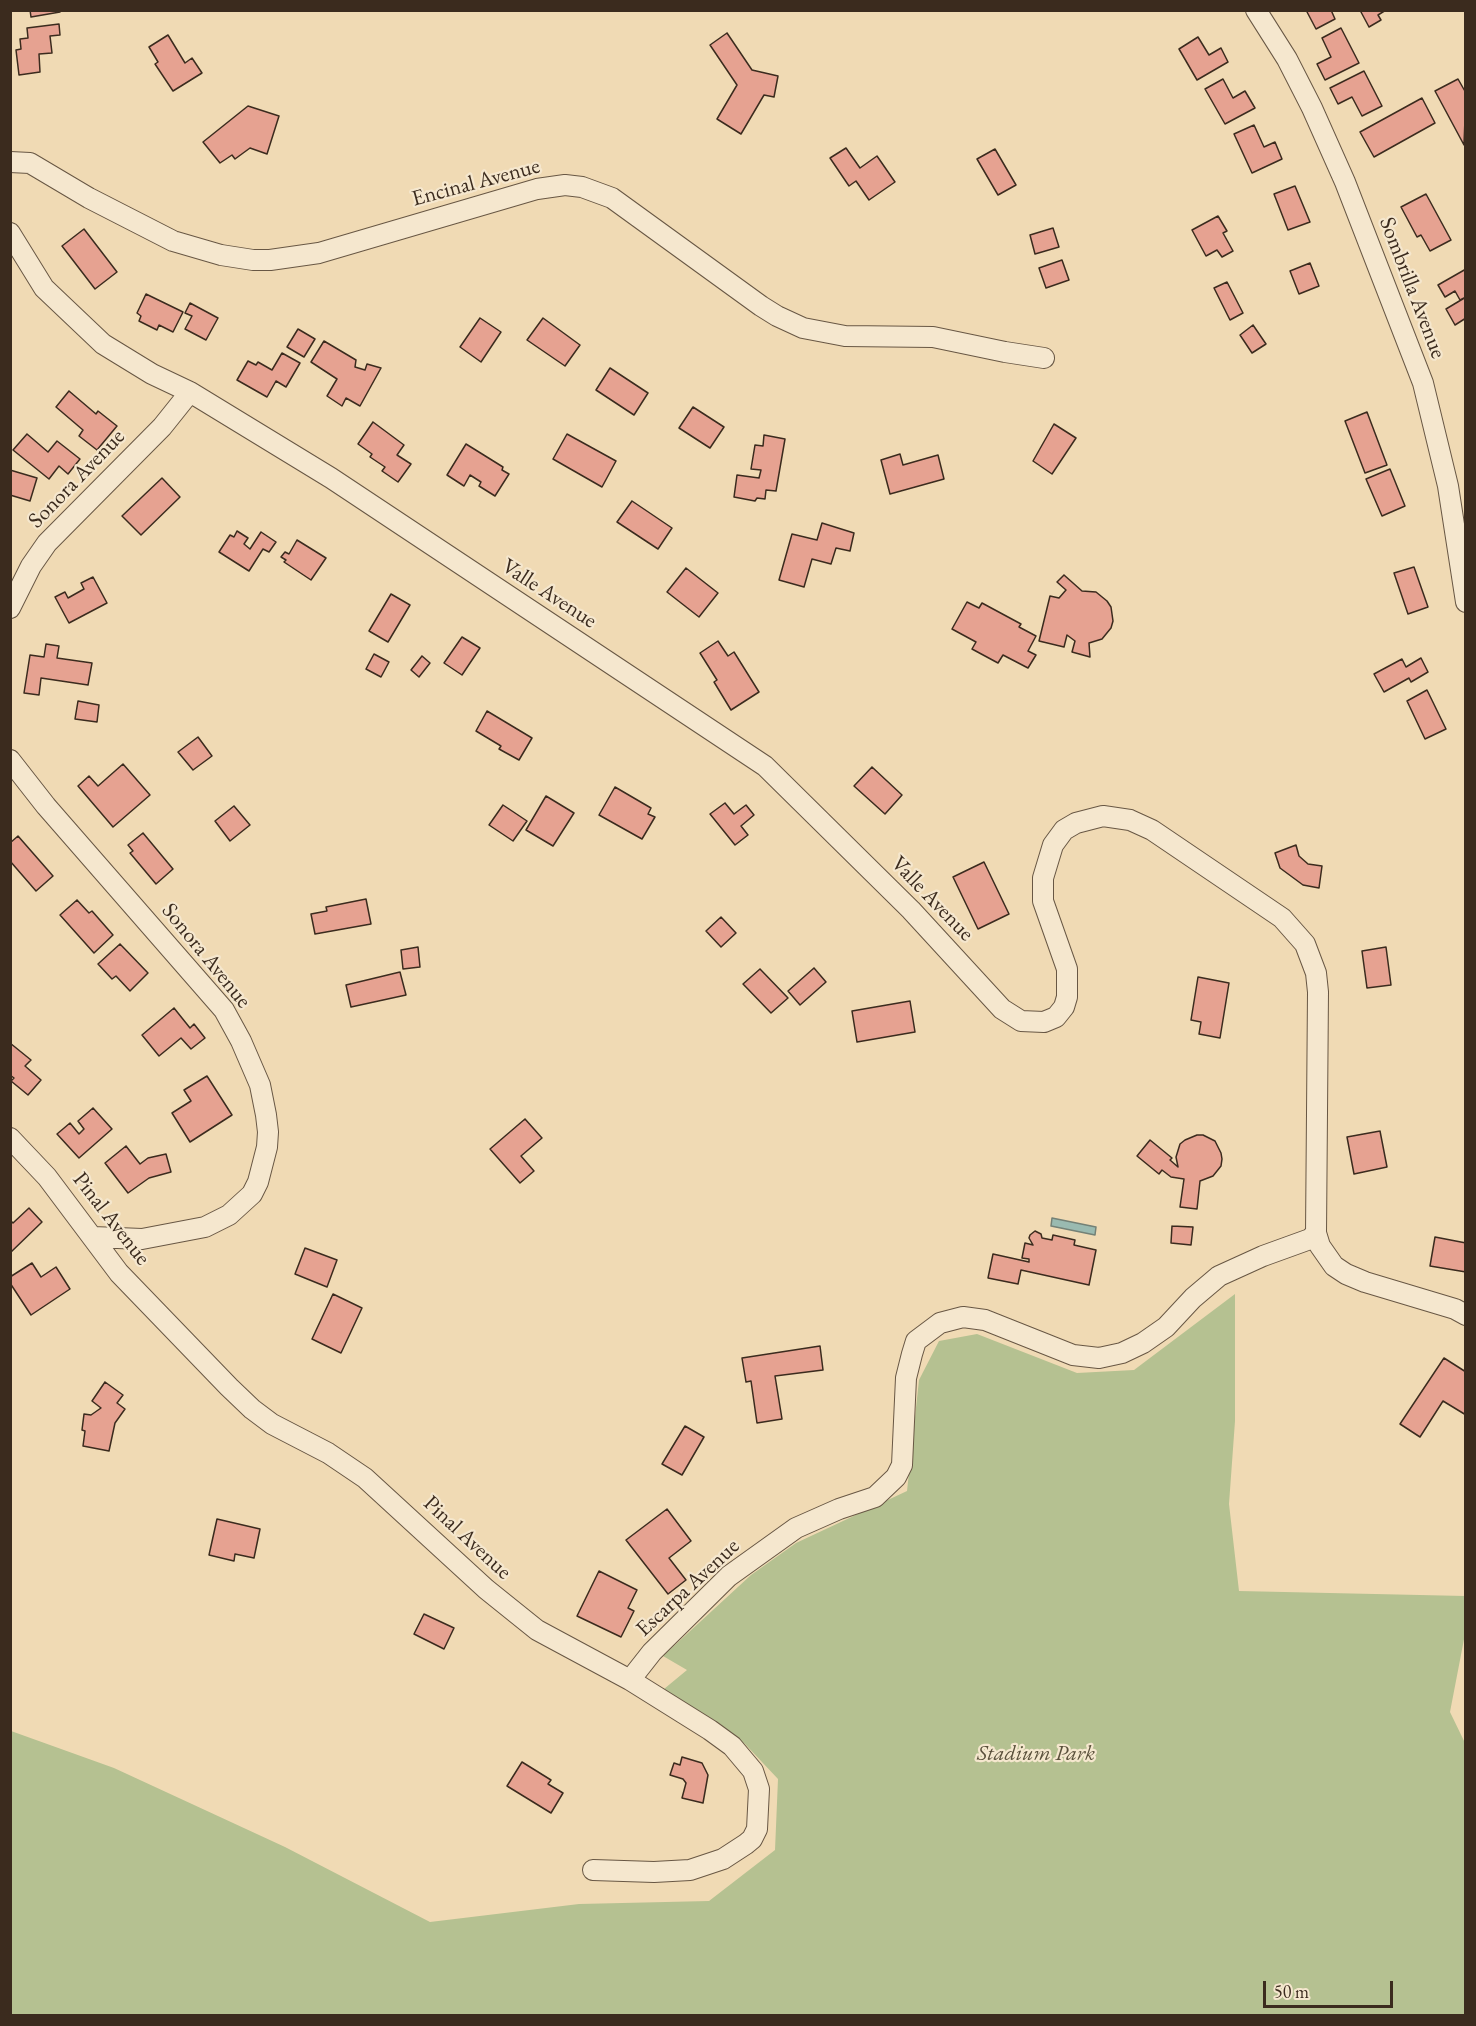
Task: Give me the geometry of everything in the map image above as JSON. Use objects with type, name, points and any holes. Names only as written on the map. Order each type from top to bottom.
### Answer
[{"type":"street","name":"Sombrilla Avenue","points":[[1256,10],[1287,59],[1312,108],[1345,182],[1423,383],[1457,487],[1466,602]]},
{"type":"street","name":"Encinal Avenue","points":[[10,162],[30,163],[125,218],[173,241],[221,255],[253,260],[292,258],[319,253],[537,189],[565,185],[582,187],[612,198],[761,306],[803,328],[845,336],[933,337],[1005,352],[1044,357]]},
{"type":"street","name":"Valle Avenue","points":[[10,233],[44,288],[103,344],[126,359],[190,392],[331,478],[765,766],[911,910],[1002,1009],[1021,1021],[1044,1022],[1056,1017],[1064,1007],[1067,997],[1067,969],[1043,901],[1043,878],[1053,845],[1064,830],[1076,823],[1103,816],[1125,818],[1152,830],[1282,918],[1305,944],[1316,973],[1318,992],[1316,1233],[1320,1246],[1334,1266],[1346,1274],[1365,1282],[1455,1309],[1466,1315]]},
{"type":"street","name":"Sonora Avenue","points":[[10,608],[31,566],[47,543],[162,427],[190,392]]},
{"type":"street","name":"Sonora Avenue","points":[[10,760],[46,806],[224,1010],[241,1041],[260,1085],[266,1115],[267,1147],[258,1182],[252,1194],[229,1215],[205,1227],[142,1239],[93,1237]]},
{"type":"street","name":"Pinal Avenue","points":[[10,1138],[47,1177],[119,1273],[252,1409],[272,1424],[328,1453],[365,1478],[486,1589],[537,1630],[630,1680],[710,1730],[732,1746],[753,1771],[759,1789],[757,1829],[746,1844],[723,1858],[690,1870],[654,1872],[593,1870]]},
{"type":"street","name":"Escarpa Avenue","points":[[630,1680],[652,1652],[729,1576],[796,1528],[839,1509],[875,1497],[896,1477],[902,1465],[906,1378],[912,1354],[916,1341],[940,1323],[963,1317],[985,1320],[1073,1355],[1099,1358],[1122,1353],[1143,1343],[1166,1327],[1193,1298],[1219,1276],[1263,1256],[1310,1239],[1316,1233]]},
{"type":"green space","name":"Stadium Park","points":[[1235,1294],[1235,1421],[1229,1504],[1239,1591],[1465,1596],[1465,1634],[1450,1712],[1465,1743],[1465,2015],[11,2016],[11,1731],[114,1768],[285,1847],[430,1922],[579,1904],[709,1901],[775,1850],[778,1779],[745,1744],[664,1689],[687,1670],[663,1656],[751,1575],[796,1543],[907,1491],[919,1380],[939,1341],[977,1334],[1077,1373],[1134,1370]]},
{"type":"water","points":[[1052,1218],[1096,1227],[1095,1235],[1051,1226]]},
{"type":"building","points":[[30,10],[60,10],[60,12],[31,17]]},
{"type":"building","points":[[1306,10],[1331,10],[1335,19],[1316,29]]},
{"type":"building","points":[[1363,10],[1386,10],[1378,15],[1381,20],[1369,27],[1361,12]]},
{"type":"building","points":[[59,24],[60,35],[50,36],[52,53],[39,54],[40,72],[19,75],[16,50],[21,49],[20,39],[28,38],[27,28]]},
{"type":"building","points":[[1341,28],[1359,63],[1325,80],[1317,64],[1331,57],[1322,38]]},
{"type":"building","points":[[727,33],[752,70],[778,76],[774,97],[764,95],[741,134],[717,119],[737,85],[710,45]]},
{"type":"building","points":[[168,35],[185,63],[192,58],[202,73],[173,91],[155,64],[158,62],[149,47]]},
{"type":"building","points":[[1198,37],[1209,55],[1221,48],[1228,62],[1197,80],[1179,49]]},
{"type":"building","points":[[1364,71],[1382,106],[1362,116],[1352,97],[1338,104],[1330,88]]},
{"type":"building","points":[[1223,79],[1233,98],[1245,91],[1255,108],[1225,124],[1205,89]]},
{"type":"building","points":[[1458,79],[1466,93],[1464,145],[1435,91]]},
{"type":"building","points":[[1422,98],[1435,123],[1374,157],[1360,132]]},
{"type":"building","points":[[248,106],[279,116],[267,154],[250,148],[235,159],[232,155],[220,163],[203,142]]},
{"type":"building","points":[[1254,125],[1264,147],[1275,142],[1282,159],[1252,173],[1234,134]]},
{"type":"building","points":[[846,148],[860,168],[877,156],[895,182],[869,200],[856,181],[849,186],[830,158]]},
{"type":"building","points":[[995,149],[1016,185],[998,195],[977,159]]},
{"type":"building","points":[[1295,186],[1310,222],[1288,230],[1274,194]]},
{"type":"building","points":[[1426,194],[1451,240],[1430,251],[1421,235],[1417,237],[1401,207]]},
{"type":"building","points":[[1218,216],[1227,231],[1223,233],[1233,251],[1222,257],[1217,250],[1206,256],[1192,230]]},
{"type":"building","points":[[1053,228],[1059,247],[1035,254],[1030,235]]},
{"type":"building","points":[[84,229],[117,272],[95,289],[62,246]]},
{"type":"building","points":[[1062,260],[1069,280],[1046,288],[1039,268]]},
{"type":"building","points":[[1310,263],[1319,286],[1299,294],[1290,271]]},
{"type":"building","points":[[1466,269],[1466,297],[1460,300],[1455,291],[1445,297],[1438,285]]},
{"type":"building","points":[[1227,282],[1243,313],[1230,320],[1214,288]]},
{"type":"building","points":[[146,294],[183,312],[173,332],[159,325],[157,330],[139,321],[141,316],[137,313]]},
{"type":"building","points":[[1466,297],[1466,318],[1455,325],[1446,309]]},
{"type":"building","points":[[190,303],[218,318],[206,340],[185,329],[192,316],[185,313]]},
{"type":"building","points":[[480,318],[501,332],[481,362],[460,347]]},
{"type":"building","points":[[543,318],[580,345],[565,366],[527,340]]},
{"type":"building","points":[[1253,325],[1266,344],[1252,353],[1240,335]]},
{"type":"building","points":[[298,329],[315,339],[304,357],[287,347]]},
{"type":"building","points":[[324,341],[356,360],[355,367],[365,370],[367,364],[381,368],[360,406],[346,398],[342,406],[327,396],[337,379],[311,362]]},
{"type":"building","points":[[282,353],[300,363],[286,387],[276,381],[267,397],[237,380],[248,361],[256,365],[258,362],[272,370]]},
{"type":"building","points":[[610,368],[648,393],[634,415],[596,390]]},
{"type":"building","points":[[69,391],[96,414],[98,411],[117,426],[97,450],[79,436],[83,430],[56,407]]},
{"type":"building","points":[[693,407],[724,427],[710,448],[679,428]]},
{"type":"building","points":[[1367,412],[1387,465],[1365,473],[1345,421]]},
{"type":"building","points":[[373,422],[404,445],[397,455],[411,464],[398,482],[382,471],[385,467],[370,457],[372,454],[358,444]]},
{"type":"building","points":[[1054,424],[1076,438],[1052,474],[1033,461]]},
{"type":"building","points":[[27,434],[48,452],[57,441],[80,459],[68,474],[59,466],[49,479],[13,450]]},
{"type":"building","points":[[567,434],[616,461],[602,487],[553,459]]},
{"type":"building","points":[[764,435],[785,439],[776,491],[766,490],[765,499],[757,498],[755,501],[734,497],[737,475],[759,478],[761,470],[751,469],[755,445],[763,446]]},
{"type":"building","points":[[466,444],[503,467],[502,470],[509,474],[495,496],[479,486],[481,482],[470,475],[464,486],[447,475]]},
{"type":"building","points":[[900,454],[903,465],[938,455],[944,479],[890,494],[881,460]]},
{"type":"building","points":[[1390,469],[1405,506],[1382,516],[1366,479]]},
{"type":"building","points":[[10,470],[37,478],[30,501],[10,495]]},
{"type":"building","points":[[162,478],[180,497],[141,535],[122,516]]},
{"type":"building","points":[[632,501],[672,528],[658,549],[617,522]]},
{"type":"building","points":[[822,523],[854,533],[850,551],[836,548],[831,564],[812,559],[804,587],[779,580],[792,534],[817,540]]},
{"type":"building","points":[[237,531],[248,538],[244,544],[250,549],[261,532],[276,542],[269,552],[263,549],[249,571],[219,552],[230,535],[234,537]]},
{"type":"building","points":[[297,540],[326,558],[311,580],[284,562],[286,560],[281,557],[285,552],[289,554]]},
{"type":"building","points":[[1414,567],[1428,607],[1408,614],[1394,573]]},
{"type":"building","points":[[686,568],[718,593],[699,617],[667,592]]},
{"type":"building","points":[[1064,575],[1082,591],[1096,592],[1111,607],[1113,621],[1111,628],[1102,639],[1089,643],[1090,657],[1072,652],[1075,641],[1067,635],[1064,647],[1039,641],[1050,596],[1059,598],[1066,590],[1057,582]]},
{"type":"building","points":[[93,577],[107,603],[69,623],[55,597],[65,592],[68,598],[84,589],[81,583]]},
{"type":"building","points":[[391,594],[410,605],[388,642],[369,631]]},
{"type":"building","points":[[967,602],[979,608],[982,603],[1021,624],[1019,627],[1036,636],[1028,651],[1036,655],[1028,668],[1003,655],[998,663],[972,649],[976,642],[952,629]]},
{"type":"building","points":[[462,637],[480,648],[462,675],[444,663]]},
{"type":"building","points":[[718,641],[728,656],[734,652],[759,692],[731,710],[714,682],[717,680],[700,653]]},
{"type":"building","points":[[46,644],[59,646],[57,658],[92,663],[88,685],[41,678],[39,695],[24,693],[30,655],[44,657]]},
{"type":"building","points":[[374,654],[389,662],[381,677],[366,669]]},
{"type":"building","points":[[422,656],[430,663],[419,677],[411,670]]},
{"type":"building","points":[[1421,658],[1428,672],[1411,682],[1409,678],[1384,692],[1374,674],[1402,659],[1406,667]]},
{"type":"building","points":[[1427,690],[1446,729],[1425,739],[1407,701]]},
{"type":"building","points":[[78,701],[99,705],[97,722],[75,719]]},
{"type":"building","points":[[487,711],[532,738],[519,760],[499,749],[501,746],[476,731]]},
{"type":"building","points":[[198,737],[212,756],[193,770],[178,752]]},
{"type":"building","points":[[123,764],[150,795],[113,827],[78,786],[89,776],[98,786]]},
{"type":"building","points":[[872,767],[902,795],[885,814],[854,786]]},
{"type":"building","points":[[615,787],[651,808],[648,814],[655,817],[642,839],[599,815]]},
{"type":"building","points":[[546,796],[574,813],[553,846],[526,830]]},
{"type":"building","points":[[725,803],[734,814],[746,805],[754,815],[741,826],[748,835],[735,845],[710,814]]},
{"type":"building","points":[[503,805],[527,821],[513,841],[489,825]]},
{"type":"building","points":[[234,806],[250,825],[230,841],[215,821]]},
{"type":"building","points":[[143,833],[173,869],[156,884],[130,853],[133,851],[128,845]]},
{"type":"building","points":[[18,836],[53,876],[36,891],[10,861],[10,843]]},
{"type":"building","points":[[1296,845],[1299,856],[1308,864],[1322,866],[1319,888],[1303,885],[1280,868],[1275,853]]},
{"type":"building","points":[[984,862],[1009,914],[978,929],[953,877]]},
{"type":"building","points":[[366,899],[371,924],[315,934],[311,914],[327,911],[326,907]]},
{"type":"building","points":[[77,900],[89,913],[92,911],[113,935],[94,953],[60,915]]},
{"type":"building","points":[[721,917],[736,933],[721,947],[706,931]]},
{"type":"building","points":[[120,944],[148,973],[130,991],[116,976],[112,979],[98,964]]},
{"type":"building","points":[[418,947],[420,967],[403,969],[401,950]]},
{"type":"building","points":[[1386,947],[1391,985],[1367,988],[1362,951]]},
{"type":"building","points":[[814,968],[826,982],[800,1005],[788,991]]},
{"type":"building","points":[[760,969],[788,998],[771,1013],[743,984]]},
{"type":"building","points":[[400,972],[406,995],[351,1007],[346,985]]},
{"type":"building","points":[[1198,977],[1229,983],[1220,1038],[1199,1034],[1201,1022],[1191,1020]]},
{"type":"building","points":[[910,1001],[915,1032],[857,1042],[852,1011]]},
{"type":"building","points":[[174,1008],[190,1028],[194,1024],[205,1038],[191,1049],[181,1038],[159,1056],[142,1035]]},
{"type":"building","points":[[10,1043],[31,1060],[25,1066],[41,1080],[28,1095],[11,1081],[14,1078],[10,1075]]},
{"type":"building","points":[[207,1076],[232,1115],[190,1142],[172,1113],[191,1101],[184,1090]]},
{"type":"building","points":[[93,1108],[112,1129],[79,1158],[57,1134],[70,1123],[79,1134],[84,1129],[78,1121]]},
{"type":"building","points":[[525,1119],[542,1138],[521,1156],[534,1171],[520,1183],[490,1149]]},
{"type":"building","points":[[1380,1131],[1387,1167],[1354,1174],[1347,1137]]},
{"type":"building","points":[[1197,1135],[1203,1135],[1215,1141],[1222,1159],[1221,1166],[1213,1176],[1200,1181],[1197,1209],[1180,1207],[1184,1179],[1171,1177],[1162,1170],[1159,1174],[1137,1156],[1150,1140],[1172,1158],[1170,1160],[1178,1167],[1176,1157],[1180,1144]]},
{"type":"building","points":[[126,1146],[140,1164],[148,1158],[166,1154],[171,1172],[149,1178],[128,1193],[105,1163]]},
{"type":"building","points":[[29,1208],[42,1222],[10,1253],[10,1220],[13,1223]]},
{"type":"building","points":[[1172,1226],[1193,1227],[1191,1245],[1171,1243]]},
{"type":"building","points":[[1035,1231],[1041,1234],[1042,1238],[1052,1240],[1053,1235],[1075,1240],[1074,1245],[1096,1250],[1089,1285],[1021,1270],[1018,1284],[988,1278],[993,1254],[1029,1262],[1029,1259],[1022,1258],[1025,1243],[1033,1245],[1029,1238]]},
{"type":"building","points":[[1435,1237],[1466,1243],[1466,1272],[1430,1266]]},
{"type":"building","points":[[305,1248],[337,1260],[327,1287],[295,1274]]},
{"type":"building","points":[[32,1263],[41,1277],[56,1267],[70,1289],[31,1315],[10,1283],[10,1277]]},
{"type":"building","points":[[333,1294],[362,1308],[341,1353],[312,1339]]},
{"type":"building","points":[[820,1346],[823,1370],[775,1376],[782,1419],[757,1423],[751,1381],[746,1382],[742,1358]]},
{"type":"building","points":[[1444,1358],[1466,1372],[1466,1415],[1443,1401],[1420,1437],[1400,1424]]},
{"type":"building","points":[[105,1382],[123,1395],[117,1403],[125,1409],[115,1423],[109,1451],[83,1446],[85,1431],[82,1430],[84,1414],[91,1415],[101,1408],[92,1401]]},
{"type":"building","points":[[685,1426],[704,1437],[682,1475],[662,1464]]},
{"type":"building","points":[[667,1509],[691,1541],[669,1558],[686,1580],[668,1594],[626,1540]]},
{"type":"building","points":[[217,1519],[260,1529],[254,1558],[235,1554],[234,1561],[209,1555]]},
{"type":"building","points":[[599,1571],[637,1590],[628,1608],[634,1611],[621,1637],[577,1616]]},
{"type":"building","points":[[424,1614],[454,1628],[444,1649],[414,1634]]},
{"type":"building","points":[[682,1757],[702,1763],[708,1775],[703,1803],[682,1798],[686,1783],[683,1779],[670,1775],[674,1763],[680,1765]]},
{"type":"building","points":[[522,1762],[551,1780],[548,1784],[563,1793],[551,1813],[507,1786]]}]
